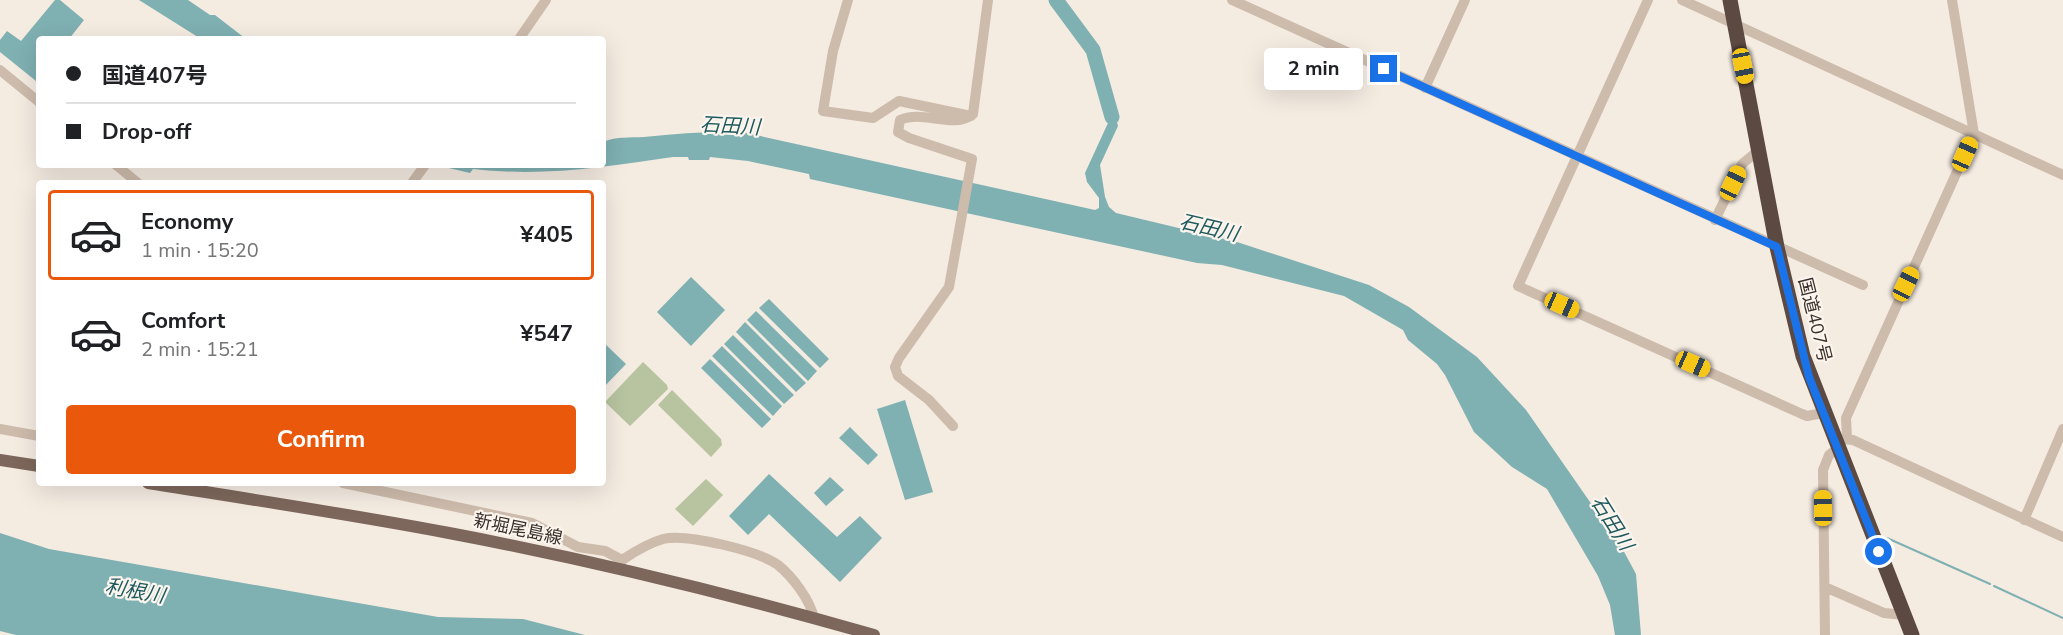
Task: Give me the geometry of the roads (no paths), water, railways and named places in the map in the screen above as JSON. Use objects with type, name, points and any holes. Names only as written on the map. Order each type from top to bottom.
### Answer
[{"type":"highway","name":"国道407号","points":[[1730,0],[1777,247],[1803,356],[1823,413],[1839,443],[1912,635]]},
{"type":"main road","points":[[0,460],[36,466]]},
{"type":"main road","name":"新堀尾島線","points":[[167,486],[395,522],[621,565],[874,635]]},
{"type":"street","points":[[521,36],[546,0]]},
{"type":"street","points":[[848,0],[833,51],[823,111],[873,118],[894,102],[906,101],[971,116]]},
{"type":"street","points":[[971,116],[975,108],[988,0]]},
{"type":"street","points":[[1232,0],[1863,285]]},
{"type":"street","points":[[1425,88],[1465,0]]},
{"type":"street","points":[[1647,0],[1518,286],[1802,414],[1808,416],[1823,413]]},
{"type":"street","points":[[1682,0],[2063,174]]},
{"type":"street","points":[[1826,635],[1823,470],[1828,455],[1839,443],[1846,418],[1974,134],[1952,0]]},
{"type":"street","points":[[0,70],[36,100]]},
{"type":"street","points":[[953,426],[942,412],[895,372],[899,358],[949,287],[959,221],[971,169],[971,157],[909,138],[898,132],[897,126],[900,120],[910,117],[954,120],[971,116]]},
{"type":"street","points":[[1715,220],[1742,164],[1759,150]]},
{"type":"street","points":[[120,168],[134,180]]},
{"type":"street","points":[[0,429],[36,435]]},
{"type":"street","points":[[2024,520],[2063,429]]},
{"type":"street","points":[[1839,443],[2063,537]]},
{"type":"street","points":[[357,486],[532,523],[578,547],[605,551],[621,565],[663,539],[683,538],[738,550],[778,566],[809,603],[814,618]]},
{"type":"street","points":[[1825,587],[1884,613],[1904,615]]},
{"type":"water","points":[[55,0],[60,0],[84,20],[71,36],[36,36],[36,81],[0,52],[0,40],[7,31],[21,41]]},
{"type":"water","points":[[139,0],[188,0],[210,15],[215,15],[242,36],[196,36]]},
{"type":"water","points":[[1108,90],[1118,126],[1100,165],[1105,197],[1109,207],[1116,213],[1237,242],[1369,285],[1409,307],[1477,357],[1526,410],[1622,548],[1636,574],[1641,635],[1615,635],[1610,605],[1598,576],[1547,489],[1512,467],[1474,432],[1445,375],[1437,364],[1408,340],[1403,330],[1344,296],[1222,265],[1197,263],[810,179],[809,174],[748,161],[710,157],[709,160],[689,160],[688,157],[673,157],[606,166],[606,141],[614,139],[742,132],[1095,210],[1099,208],[1099,198],[1087,182],[1085,173],[1108,123],[1105,110]]},
{"type":"water","points":[[449,168],[589,168],[524,172],[473,169],[470,173]]},
{"type":"water","points":[[691,277],[725,310],[691,346],[657,312]]},
{"type":"water","points":[[769,299],[829,359],[820,368],[759,308]]},
{"type":"water","points":[[756,311],[817,371],[808,381],[747,320]]},
{"type":"water","points":[[745,322],[806,383],[796,392],[736,332]]},
{"type":"water","points":[[733,335],[794,395],[784,404],[724,344]]},
{"type":"water","points":[[606,345],[626,364],[606,385]]},
{"type":"water","points":[[722,346],[782,406],[773,416],[712,356]]},
{"type":"water","points":[[710,359],[771,419],[762,428],[701,368]]},
{"type":"water","points":[[905,400],[933,492],[905,500],[877,409]]},
{"type":"water","points":[[850,427],[878,455],[868,465],[839,438]]},
{"type":"water","points":[[769,474],[837,537],[860,516],[882,538],[840,582],[769,514],[748,535],[729,516]]},
{"type":"water","points":[[830,477],[844,490],[826,506],[814,493]]},
{"type":"water","name":"利根川","points":[[0,533],[49,549],[438,617],[523,619],[585,635],[16,635],[0,631]]},
{"type":"waterway","points":[[1056,0],[1093,50],[1112,117]]},
{"type":"waterway","points":[[1887,538],[1990,584]]},
{"type":"waterway","points":[[1994,586],[2063,618]]},
{"type":"water label","name":"石田川","points":[[730,126]]},
{"type":"water label","name":"石田川","points":[[1209,228]]},
{"type":"water label","name":"石田川","points":[[1612,523]]}]
